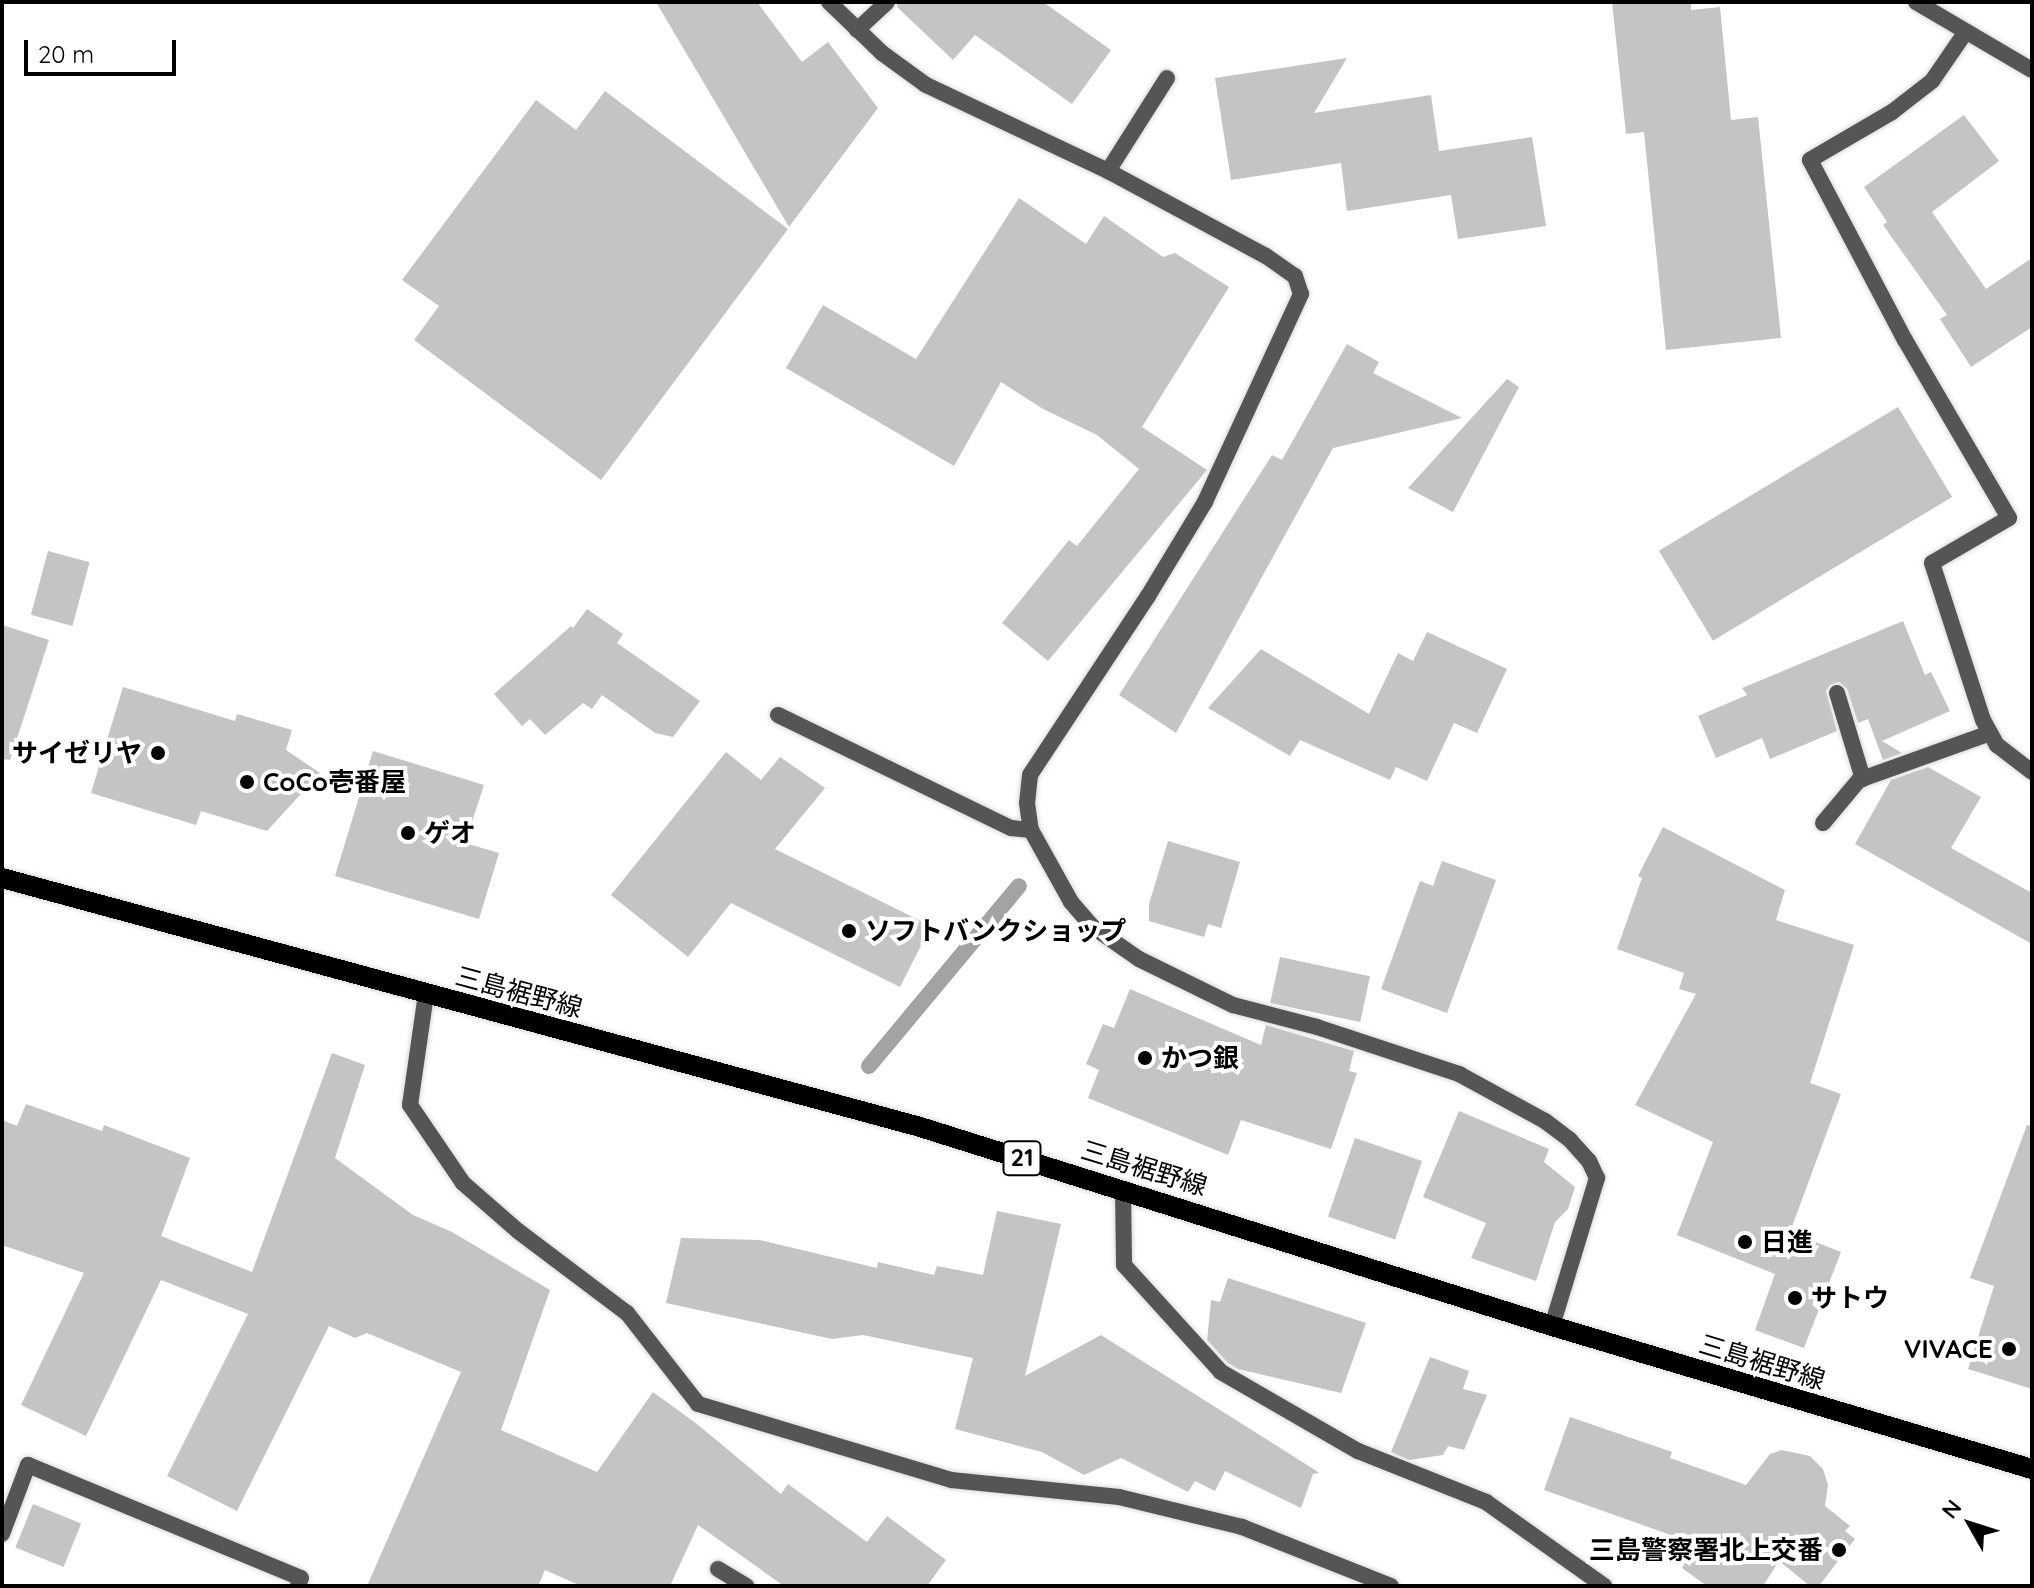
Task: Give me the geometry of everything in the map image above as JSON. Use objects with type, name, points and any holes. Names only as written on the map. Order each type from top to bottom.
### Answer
[{"type":"main road","name":"三島裾野線","points":[[2,878],[917,1126],[1552,1326],[2032,1469]]},
{"type":"street","points":[[829,2],[857,30],[926,85],[1108,171],[1266,256],[1295,276],[1301,294],[1205,502],[1148,596],[1030,775],[1027,803],[1031,830],[1071,902],[1093,927],[1139,959],[1233,1005],[1317,1027],[1459,1074],[1545,1121],[1570,1140],[1589,1161],[1597,1178],[1552,1326]]},
{"type":"street","points":[[857,30],[887,2]]},
{"type":"street","points":[[1916,2],[2032,70]]},
{"type":"street","points":[[1965,33],[1932,81],[1892,112],[1810,160],[1905,340],[2009,518],[1932,563],[1962,660],[1990,733],[1997,745],[2032,772]]},
{"type":"street","points":[[1108,171],[1167,78]]},
{"type":"street","points":[[1837,693],[1863,779]]},
{"type":"street","points":[[778,715],[1011,828],[1031,830]]},
{"type":"street","points":[[1823,823],[1863,779],[1990,733]]},
{"type":"street","points":[[426,994],[410,1105],[463,1183],[518,1231],[627,1313],[698,1404],[951,1480],[1119,1497],[1242,1527],[1391,1586]]},
{"type":"street","points":[[1123,1189],[1124,1265],[1221,1372],[1358,1451],[1486,1502],[1604,1586]]},
{"type":"street","points":[[2,1534],[28,1465],[301,1578],[298,1586]]},
{"type":"street","points":[[718,1569],[746,1586]]},
{"type":"building","points":[[656,2],[757,2],[802,62],[828,42],[878,108],[789,227]]},
{"type":"building","points":[[898,2],[1043,2],[1111,50],[1072,104],[975,35],[953,60],[897,7]]},
{"type":"building","points":[[1612,2],[1691,2],[1691,10],[1720,7],[1731,120],[1758,117],[1781,338],[1666,350],[1644,132],[1626,134]]},
{"type":"building","points":[[1347,58],[1314,113],[1431,95],[1439,151],[1532,137],[1546,226],[1458,239],[1451,195],[1347,211],[1341,163],[1231,180],[1215,78]]},
{"type":"building","points":[[605,91],[788,229],[601,480],[414,340],[439,306],[402,280],[536,100],[576,130]]},
{"type":"building","points":[[1964,115],[1999,161],[1932,212],[1986,289],[2032,258],[2032,327],[1971,367],[1940,319],[1947,315],[1883,225],[1887,222],[1864,187]]},
{"type":"building","points":[[1019,198],[1086,244],[1104,216],[1163,257],[1175,253],[1229,287],[1142,427],[1207,470],[1048,661],[1002,623],[1069,540],[1077,546],[1139,469],[1097,435],[1043,409],[1001,382],[954,466],[786,368],[823,305],[916,359]]},
{"type":"building","points":[[1347,344],[1379,362],[1373,373],[1462,418],[1333,448],[1176,733],[1119,695],[1272,455],[1282,460]]},
{"type":"building","points":[[1507,379],[1519,387],[1453,512],[1408,488]]},
{"type":"building","points":[[1898,407],[1952,497],[1713,641],[1659,551]]},
{"type":"building","points":[[48,551],[90,562],[72,626],[31,615]]},
{"type":"building","points":[[587,609],[623,634],[617,643],[700,701],[673,737],[655,733],[602,695],[592,709],[583,703],[545,735],[530,719],[522,726],[494,694],[571,626],[573,628]]},
{"type":"building","points":[[1903,621],[1925,675],[1931,672],[1950,711],[1882,741],[1902,753],[1883,760],[1868,719],[1858,723],[1847,689],[1839,682],[1830,685],[1826,691],[1837,731],[1770,759],[1762,738],[1716,758],[1698,716],[1747,695],[1742,688]]},
{"type":"building","points":[[2,625],[49,640],[10,760],[2,759]]},
{"type":"building","points":[[1427,632],[1507,669],[1477,733],[1454,723],[1427,781],[1396,767],[1390,780],[1300,740],[1290,756],[1208,708],[1261,649],[1369,714],[1398,653],[1413,661]]},
{"type":"building","points":[[123,687],[235,721],[237,714],[292,730],[286,750],[320,773],[267,831],[201,811],[196,825],[91,793]]},
{"type":"building","points":[[373,751],[484,785],[465,843],[499,853],[479,919],[335,876]]},
{"type":"building","points":[[726,752],[761,780],[780,757],[825,788],[775,849],[931,926],[900,987],[731,903],[688,957],[611,895]]},
{"type":"building","points":[[1928,767],[1981,797],[1951,848],[2032,893],[2032,944],[1855,844],[1891,780]]},
{"type":"building","points":[[1663,827],[1785,890],[1776,920],[1854,945],[1810,1083],[1841,1094],[1790,1232],[1841,1252],[1804,1348],[1755,1330],[1775,1274],[1677,1235],[1713,1142],[1635,1105],[1696,994],[1679,989],[1684,973],[1617,949],[1642,878],[1638,876]]},
{"type":"building","points":[[1168,841],[1240,862],[1221,928],[1208,924],[1204,937],[1149,921],[1149,904]]},
{"type":"building","points":[[1442,861],[1496,880],[1447,1013],[1381,989],[1420,881],[1433,886]]},
{"type":"building","points":[[1280,957],[1370,976],[1360,1022],[1270,1003]]},
{"type":"building","points":[[1130,989],[1261,1045],[1266,1025],[1354,1051],[1349,1071],[1357,1073],[1331,1149],[1241,1120],[1228,1155],[1088,1098],[1099,1070],[1086,1064],[1103,1024],[1114,1028]]},
{"type":"building","points":[[332,1053],[365,1065],[335,1158],[413,1215],[452,1232],[550,1290],[501,1430],[597,1472],[653,1392],[781,1494],[788,1484],[867,1542],[887,1516],[946,1560],[927,1586],[784,1586],[698,1525],[670,1586],[581,1586],[545,1570],[538,1586],[367,1586],[461,1372],[367,1333],[355,1338],[329,1326],[237,1511],[167,1476],[248,1314],[161,1280],[86,1436],[21,1405],[84,1273],[2,1245],[2,1120],[17,1126],[26,1104],[102,1131],[104,1125],[190,1158],[161,1236],[252,1272]]},
{"type":"building","points":[[1459,1111],[1549,1149],[1544,1162],[1575,1187],[1568,1209],[1555,1222],[1536,1281],[1471,1258],[1486,1223],[1423,1197]]},
{"type":"building","points":[[2027,1125],[2032,1126],[2032,1389],[1968,1369],[1994,1286],[1970,1278]]},
{"type":"building","points":[[1355,1138],[1422,1161],[1395,1240],[1328,1216]]},
{"type":"building","points":[[997,1211],[1061,1224],[1025,1376],[1101,1335],[1319,1473],[1313,1474],[1301,1508],[1225,1471],[1215,1491],[1195,1481],[1188,1492],[1121,1458],[1084,1475],[1042,1452],[955,1429],[973,1358],[863,1335],[832,1339],[666,1303],[681,1238],[760,1240],[877,1268],[878,1262],[934,1275],[937,1266],[983,1275]]},
{"type":"building","points":[[1228,1278],[1366,1323],[1341,1393],[1238,1369],[1228,1363],[1207,1340],[1211,1300],[1220,1302]]},
{"type":"building","points":[[1430,1357],[1469,1371],[1463,1389],[1487,1395],[1464,1450],[1448,1446],[1443,1455],[1409,1460],[1391,1452]]},
{"type":"building","points":[[1570,1417],[1672,1452],[1670,1458],[1746,1485],[1770,1454],[1782,1450],[1810,1456],[1823,1469],[1828,1485],[1825,1506],[1850,1526],[1845,1531],[1855,1539],[1819,1586],[1810,1586],[1779,1561],[1763,1586],[1707,1586],[1682,1568],[1696,1544],[1544,1490]]},
{"type":"building","points":[[33,1504],[81,1523],[64,1567],[15,1548]]},
{"type":"waterway","points":[[869,1066],[1019,886]]},
{"type":"place","name":"サイゼリヤ","points":[[158,753]]},
{"type":"place","name":"CoCo壱番屋","points":[[247,782]]},
{"type":"place","name":"ゲオ","points":[[408,833]]},
{"type":"place","name":"ソフトバンクショップ","points":[[849,931]]},
{"type":"place","name":"かつ銀","points":[[1145,1058]]},
{"type":"place","name":"日進","points":[[1745,1242]]},
{"type":"place","name":"サトウ","points":[[1795,1298]]},
{"type":"place","name":"VIVACE","points":[[2009,1349]]},
{"type":"place","name":"三島警察署北上交番","points":[[1839,1550]]}]
